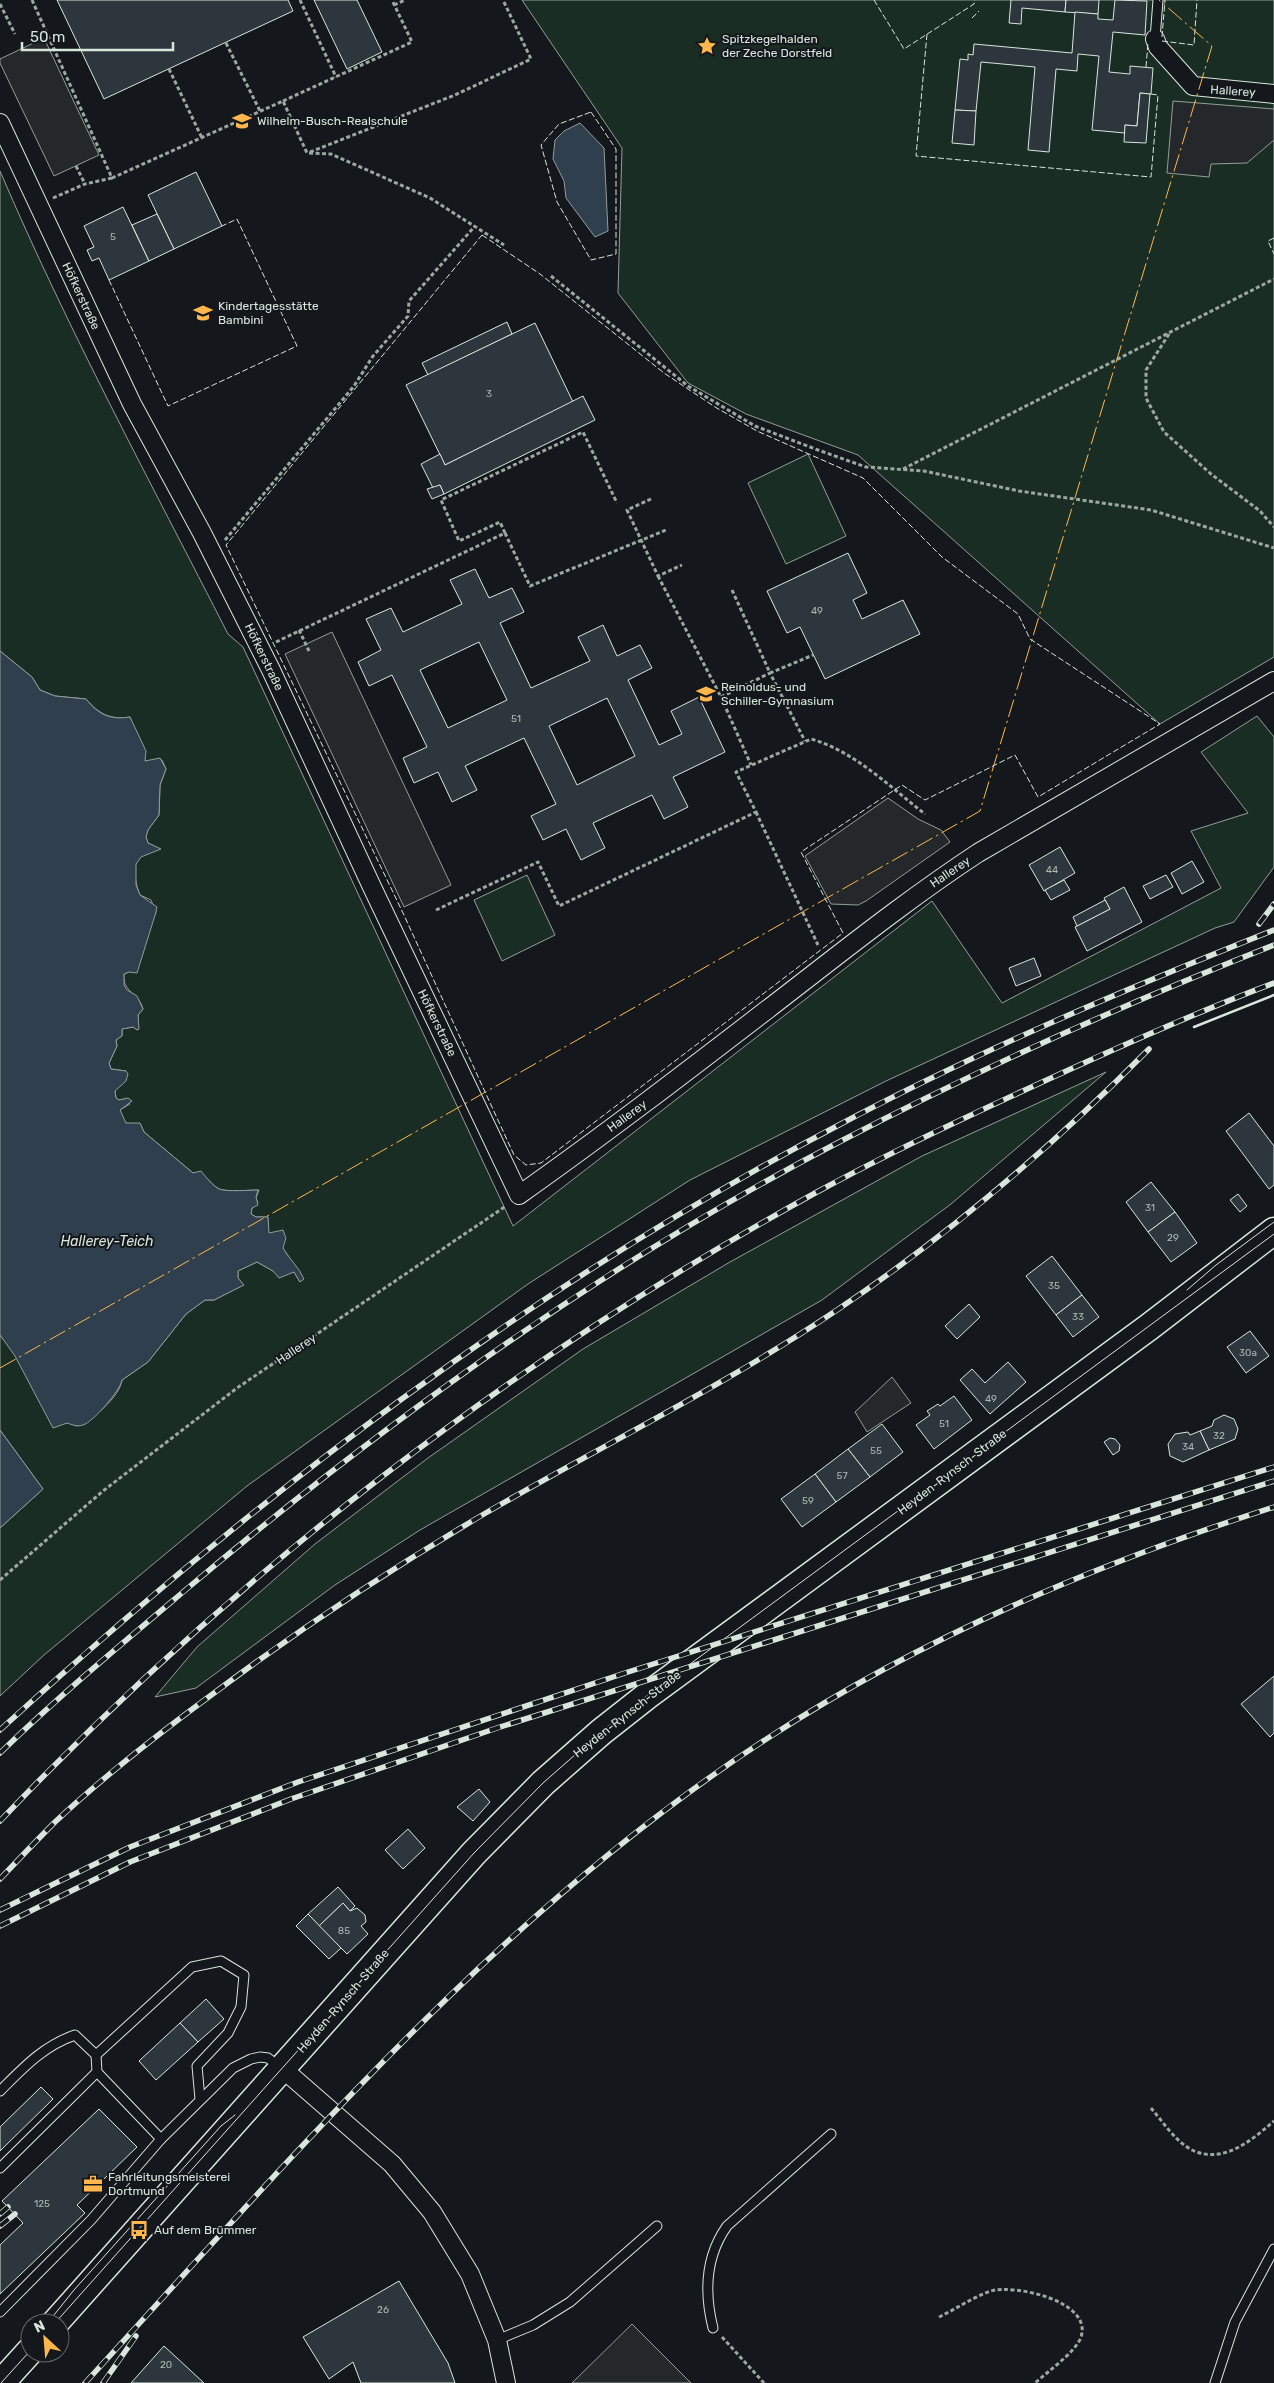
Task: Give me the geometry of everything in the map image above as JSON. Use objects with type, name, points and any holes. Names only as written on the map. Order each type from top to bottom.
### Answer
[{"type":"main road","name":"Heyden-Rynsch-Straße","points":[[64,2313],[474,1853],[543,1783],[601,1732],[1140,1333],[1274,1231]]},
{"type":"main road","points":[[1,2383],[20,2362]]},
{"type":"street","name":"Hallerey","points":[[1155,39],[1158,47],[1193,86],[1274,94]]},
{"type":"street","name":"Höfkerstraße","points":[[0,123],[132,404],[202,533],[261,649],[519,1195]]},
{"type":"street","name":"Hallerey","points":[[519,1195],[696,1065],[871,928],[932,883],[978,853],[1274,681]]},
{"type":"street","points":[[283,2069],[392,2164],[432,2212],[470,2274],[497,2340],[506,2383]]},
{"type":"lane","points":[[1155,39],[1158,0]]},
{"type":"lane","points":[[96,2055],[192,1967],[221,1961],[244,1975],[241,2007],[228,2033],[197,2066],[200,2099]]},
{"type":"lane","points":[[0,2091],[39,2053],[59,2040],[75,2035],[96,2055],[97,2072],[161,2139]]},
{"type":"lane","points":[[0,2312],[91,2220],[161,2139],[233,2068],[251,2059],[268,2058],[283,2069]]},
{"type":"lane","points":[[0,2168],[97,2072]]},
{"type":"lane","points":[[713,2328],[708,2307],[708,2269],[717,2241],[727,2226],[831,2134]]},
{"type":"lane","points":[[497,2340],[533,2325],[570,2302],[657,2226]]},
{"type":"lane","points":[[1215,2383],[1235,2322],[1274,2249]]},
{"type":"path","points":[[32,0],[112,178]]},
{"type":"path","points":[[300,0],[336,77]]},
{"type":"path","points":[[39,204],[85,184],[112,178],[412,42],[392,0]]},
{"type":"path","points":[[394,5],[405,0]]},
{"type":"path","points":[[307,153],[455,95],[531,58],[504,0]]},
{"type":"path","points":[[0,4],[15,34]]},
{"type":"path","points":[[226,42],[260,111]]},
{"type":"path","points":[[169,69],[202,138]]},
{"type":"path","points":[[283,101],[307,153]]},
{"type":"path","points":[[307,153],[331,154],[430,198],[504,245]]},
{"type":"path","points":[[76,166],[85,184]]},
{"type":"path","points":[[222,544],[354,386],[373,356],[408,316],[409,302],[474,226]]},
{"type":"path","points":[[552,276],[688,386],[755,426],[866,467],[924,471],[1019,491],[1151,510],[1274,548]]},
{"type":"path","points":[[902,470],[1274,279]]},
{"type":"path","points":[[1170,333],[1146,370],[1146,398],[1164,432],[1210,474],[1260,511],[1274,526]]},
{"type":"path","points":[[617,503],[583,432],[441,500],[459,541],[500,522],[530,586],[666,530]]},
{"type":"path","points":[[651,498],[627,510],[658,576],[721,697],[751,766]]},
{"type":"path","points":[[261,649],[505,533]]},
{"type":"path","points":[[658,576],[682,565]]},
{"type":"path","points":[[732,590],[770,673],[805,741]]},
{"type":"path","points":[[299,630],[309,651]]},
{"type":"path","points":[[721,697],[813,655]]},
{"type":"path","points":[[818,945],[736,772],[811,739],[826,743],[855,760],[925,814]]},
{"type":"path","points":[[436,910],[538,862],[559,906],[756,812]]},
{"type":"path","name":"Hallerey","points":[[0,1580],[103,1491],[237,1388],[489,1220],[519,1195]]},
{"type":"path","points":[[1151,2108],[1191,2149],[1207,2154],[1224,2154],[1247,2143],[1274,2120]]},
{"type":"path","points":[[939,2318],[991,2291],[1016,2288],[1067,2305],[1077,2315],[1081,2327],[1081,2337],[1073,2349],[1035,2383]]},
{"type":"path","points":[[713,2328],[764,2383]]},
{"type":"green space","points":[[522,0],[1274,0],[1274,657],[1160,724],[858,455],[746,414],[688,383],[618,293],[622,148]]},
{"type":"green space","points":[[0,171],[81,347],[228,634],[243,647],[513,1226],[932,901],[1002,1003],[1221,888],[1191,831],[1248,813],[1201,752],[1257,716],[1274,737],[1274,867],[1234,922],[1215,928],[886,1081],[690,1180],[528,1284],[247,1486],[44,1655],[0,1696],[0,1528],[43,1489],[0,1430],[0,1335],[67,1422],[77,1426],[90,1419],[111,1400],[120,1387],[122,1380],[148,1362],[186,1314],[205,1300],[214,1300],[243,1285],[238,1278],[238,1271],[257,1262],[273,1271],[294,1272],[300,1282],[288,1255],[268,1233],[268,1217],[256,1217],[251,1214],[252,1208],[258,1203],[256,1198],[259,1190],[222,1190],[201,1172],[193,1173],[144,1132],[141,1125],[125,1123],[120,1110],[130,1104],[124,1099],[119,1100],[116,1098],[115,1091],[126,1071],[111,1069],[109,1063],[117,1046],[116,1040],[122,1036],[122,1029],[133,1027],[138,1030],[138,1015],[143,1009],[138,999],[128,989],[124,980],[124,974],[129,972],[156,912],[151,900],[140,895],[136,882],[135,867],[142,855],[160,849],[148,843],[146,837],[148,830],[159,815],[160,785],[166,769],[162,760],[145,761],[130,717],[111,717],[100,712],[86,699],[55,696],[40,690],[32,677],[0,651]]},
{"type":"green space","points":[[808,454],[846,536],[786,564],[748,483]]},
{"type":"green space","points":[[527,875],[555,935],[502,961],[474,900]]},
{"type":"green space","points":[[1106,1072],[951,1204],[822,1300],[420,1530],[335,1585],[196,1688],[155,1697],[197,1647],[315,1544],[428,1458],[583,1349],[730,1262],[922,1156]]},
{"type":"shaded area","points":[[44,38],[99,155],[54,176],[0,63],[0,59]]},
{"type":"shaded area","points":[[1173,101],[1274,109],[1274,140],[1247,163],[1211,164],[1209,177],[1167,173]]},
{"type":"shaded area","points":[[332,632],[451,885],[404,907],[285,654]]},
{"type":"shaded area","points":[[888,798],[918,819],[941,830],[950,842],[866,901],[858,905],[831,904],[805,856]]},
{"type":"shaded area","points":[[892,1377],[911,1403],[867,1432],[855,1412]]},
{"type":"shaded area","points":[[632,2324],[691,2383],[572,2383]]},
{"type":"water","points":[[580,123],[604,148],[608,231],[595,237],[566,198],[564,181],[553,159],[555,140],[564,131]]},
{"type":"water","name":"Hallerey-Teich","points":[[0,651],[32,677],[40,690],[55,696],[86,699],[100,713],[111,717],[130,717],[146,751],[145,761],[160,758],[166,769],[160,785],[159,815],[148,830],[146,837],[148,843],[161,849],[141,857],[136,864],[136,885],[140,895],[157,907],[137,973],[129,972],[124,974],[124,985],[127,990],[137,996],[143,1009],[138,1015],[139,1029],[137,1030],[133,1027],[122,1029],[122,1036],[116,1040],[117,1046],[109,1063],[111,1069],[126,1071],[128,1074],[126,1081],[115,1091],[116,1098],[119,1100],[128,1098],[132,1101],[120,1110],[126,1123],[140,1123],[144,1132],[193,1173],[201,1171],[209,1181],[222,1190],[258,1190],[256,1197],[258,1205],[252,1208],[251,1214],[256,1217],[268,1217],[269,1233],[283,1230],[286,1238],[283,1248],[304,1279],[300,1282],[294,1272],[279,1278],[273,1271],[257,1262],[238,1271],[238,1278],[244,1285],[214,1300],[205,1300],[186,1314],[148,1362],[122,1380],[111,1398],[99,1412],[87,1423],[79,1426],[67,1423],[53,1428],[15,1356],[0,1335]]},
{"type":"water","points":[[0,1430],[43,1489],[0,1528]]},
{"type":"building","points":[[57,0],[288,0],[293,11],[104,99]]},
{"type":"building","points":[[314,0],[357,0],[382,52],[347,69]]},
{"type":"building","points":[[1011,0],[1066,0],[1065,12],[1022,8],[1021,24],[1009,23]]},
{"type":"building","points":[[1066,0],[1099,0],[1098,14],[1065,12]]},
{"type":"building","points":[[1115,0],[1147,1],[1145,35],[1113,32],[1109,72],[1130,74],[1130,66],[1153,68],[1151,94],[1140,93],[1137,126],[1125,125],[1125,133],[1092,130],[1099,56],[1078,54],[1077,71],[1056,69],[1049,152],[1028,150],[1035,67],[981,62],[976,111],[955,110],[960,59],[968,60],[968,54],[973,55],[974,44],[1072,53],[1075,12],[1098,14],[1098,19],[1113,20]]},
{"type":"building","points":[[1140,93],[1150,94],[1146,143],[1124,142],[1125,125],[1137,126]]},
{"type":"building","points":[[955,110],[976,111],[974,145],[952,143]]},
{"type":"building","points":[[196,172],[222,226],[174,249],[148,195]]},
{"type":"building","points":[[123,207],[149,261],[109,280],[99,258],[92,261],[87,250],[94,247],[84,226]]},
{"type":"building","points":[[157,214],[174,249],[149,261],[132,225]]},
{"type":"building","points":[[507,322],[512,334],[428,375],[422,363]]},
{"type":"building","points":[[535,323],[573,402],[445,465],[406,385]]},
{"type":"building","points":[[583,396],[595,420],[444,494],[440,485],[433,488],[421,464],[440,454],[445,465]]},
{"type":"building","points":[[440,485],[444,494],[432,499],[427,489]]},
{"type":"building","points":[[848,553],[867,593],[853,600],[862,619],[903,600],[920,634],[825,679],[800,627],[787,633],[767,591]]},
{"type":"building","points":[[475,569],[489,598],[512,588],[524,612],[500,623],[531,688],[590,661],[578,637],[603,625],[617,656],[640,645],[652,668],[628,680],[659,745],[682,734],[671,711],[699,697],[725,752],[673,777],[688,807],[664,819],[652,795],[593,823],[605,848],[581,860],[566,829],[543,840],[531,816],[556,804],[524,738],[465,766],[477,790],[452,802],[438,772],[414,783],[403,758],[427,747],[392,675],[369,686],[358,662],[381,650],[366,619],[391,608],[403,632],[462,604],[450,580]],"holes":[[[479,642],[507,700],[448,728],[420,670]],[[607,698],[635,756],[577,785],[549,726]]]},
{"type":"building","points":[[1060,847],[1075,873],[1044,891],[1029,865]]},
{"type":"building","points":[[1192,861],[1204,882],[1182,894],[1171,873]]},
{"type":"building","points":[[1166,875],[1173,887],[1150,899],[1143,886]]},
{"type":"building","points":[[1064,880],[1070,890],[1051,900],[1045,890]]},
{"type":"building","points":[[1124,887],[1142,922],[1087,951],[1075,927],[1110,909],[1104,898]]},
{"type":"building","points":[[1105,900],[1110,909],[1077,926],[1073,917]]},
{"type":"building","points":[[1034,958],[1041,976],[1016,986],[1009,968]]},
{"type":"building","points":[[1249,1113],[1274,1146],[1274,1185],[1269,1189],[1226,1131]]},
{"type":"building","points":[[1151,1182],[1175,1212],[1148,1232],[1126,1202]]},
{"type":"building","points":[[1238,1194],[1247,1206],[1240,1212],[1230,1200]]},
{"type":"building","points":[[1175,1212],[1197,1243],[1171,1262],[1148,1232]]},
{"type":"building","points":[[1052,1256],[1082,1295],[1056,1315],[1026,1276]]},
{"type":"building","points":[[1082,1295],[1099,1317],[1073,1337],[1056,1315]]},
{"type":"building","points":[[969,1304],[980,1317],[957,1339],[945,1326]]},
{"type":"building","points":[[1250,1331],[1269,1356],[1246,1373],[1227,1347]]},
{"type":"building","points":[[1008,1362],[1026,1382],[990,1414],[960,1380],[972,1369],[985,1383]]},
{"type":"building","points":[[954,1396],[972,1420],[934,1449],[916,1425],[930,1415],[927,1411],[938,1404],[940,1406]]},
{"type":"building","points":[[1224,1415],[1234,1419],[1238,1429],[1235,1439],[1209,1450],[1200,1431],[1212,1426],[1214,1420]]},
{"type":"building","points":[[882,1424],[903,1452],[870,1477],[848,1449]]},
{"type":"building","points":[[1200,1431],[1209,1450],[1183,1462],[1170,1456],[1168,1444],[1175,1434],[1188,1432],[1190,1435]]},
{"type":"building","points":[[1110,1438],[1115,1439],[1120,1445],[1119,1451],[1113,1455],[1104,1442]]},
{"type":"building","points":[[848,1449],[870,1477],[836,1502],[815,1474]]},
{"type":"building","points":[[815,1474],[836,1502],[802,1527],[781,1499]]},
{"type":"building","points":[[1274,1676],[1274,1733],[1270,1737],[1241,1704]]},
{"type":"building","points":[[479,1789],[490,1802],[473,1821],[457,1807]]},
{"type":"building","points":[[408,1829],[425,1848],[403,1869],[385,1850]]},
{"type":"building","points":[[338,1887],[355,1906],[350,1911],[343,1903],[319,1926],[308,1914]]},
{"type":"building","points":[[343,1903],[350,1911],[357,1908],[365,1915],[366,1922],[361,1926],[368,1934],[347,1954],[319,1926]]},
{"type":"building","points":[[308,1914],[341,1948],[329,1959],[296,1926]]},
{"type":"building","points":[[206,1999],[224,2019],[198,2042],[180,2023]]},
{"type":"building","points":[[180,2023],[198,2042],[156,2080],[139,2061]]},
{"type":"building","points":[[41,2087],[53,2099],[0,2151],[0,2127]]},
{"type":"building","points":[[99,2109],[137,2147],[77,2205],[85,2213],[0,2294],[0,2245],[23,2223],[2,2201]]},
{"type":"building","points":[[399,2281],[448,2363],[455,2383],[361,2383],[353,2362],[329,2379],[303,2337]]},
{"type":"building","points":[[164,2346],[204,2383],[131,2383]]},
{"type":"tram line","points":[[1187,1290],[1216,1265],[1274,1222]]},
{"type":"tram line","points":[[64,2313],[474,1853],[543,1783],[601,1732],[648,1695],[1274,1234]]},
{"type":"tram line","points":[[56,2313],[221,2126],[235,2115]]},
{"type":"tram line","points":[[1,2383],[20,2362]]},
{"type":"railway","points":[[1259,924],[1274,904]]},
{"type":"railway","points":[[0,1730],[96,1644],[195,1560],[296,1479],[399,1401],[505,1326],[613,1255],[724,1188],[890,1098],[1053,1022],[1274,930]]},
{"type":"railway","points":[[0,1753],[93,1668],[265,1524],[343,1462],[504,1345],[586,1290],[670,1237],[756,1187],[896,1113],[1056,1037],[1274,945]]},
{"type":"railway","points":[[0,1821],[91,1729],[185,1641],[283,1556],[384,1475],[488,1398],[595,1325],[705,1256],[817,1192],[894,1152],[1117,1048],[1274,983]]},
{"type":"railway","points":[[0,1879],[55,1822],[111,1773],[190,1711],[310,1624],[413,1557],[484,1514],[751,1364],[794,1338],[879,1281],[960,1220],[1038,1154],[1149,1049]]},
{"type":"railway","points":[[0,1910],[130,1847],[298,1782],[628,1672],[1274,1467]]},
{"type":"railway","points":[[0,1926],[130,1862],[291,1799],[497,1728],[1274,1481]]},
{"type":"railway","points":[[85,2383],[243,2209],[406,2038],[491,1957],[579,1879],[671,1805],[768,1738],[828,1701],[950,1635],[1077,1578],[1208,1529],[1274,1507]]},
{"type":"railway","points":[[0,2214],[8,2207]]},
{"type":"railway","points":[[0,2226],[15,2214]]},
{"type":"railway","points":[[103,2383],[136,2336]]},
{"type":"fence","points":[[874,0],[904,49],[974,4],[975,0]]},
{"type":"fence","points":[[1162,37],[1165,0]]},
{"type":"fence","points":[[1162,41],[1194,45],[1197,0]]},
{"type":"fence","points":[[972,18],[979,11]]},
{"type":"fence","points":[[927,34],[916,156],[1151,177],[1158,95],[1151,94]]},
{"type":"fence","points":[[1146,67],[1148,42]]},
{"type":"fence","points":[[591,112],[616,149],[616,254],[591,260],[557,202],[541,145],[559,124],[591,112]]},
{"type":"fence","points":[[109,280],[168,406],[297,346],[237,219],[222,226]]},
{"type":"fence","points":[[482,235],[540,274],[664,373],[715,407],[757,431],[863,478],[942,557],[1018,614],[1030,639],[1160,724],[1038,797],[1015,755],[925,800],[902,785],[801,852],[843,933],[541,1163],[526,1165],[514,1155],[403,913],[226,545],[482,235]]},
{"type":"fence","points":[[1274,238],[1268,241],[1274,254]]},
{"type":"wall","points":[[1194,1027],[1274,995]]},
{"type":"power","points":[[0,1368],[980,811],[1212,46],[1159,0]]},
{"type":"place","name":"Spitzkegelhalden der Zeche Dorstfeld","points":[[707,46]]},
{"type":"place","name":"Wilhelm-Busch-Realschule","points":[[242,121]]},
{"type":"place","name":"Kindertagesstätte Bambini","points":[[203,313]]},
{"type":"place","name":"Reinoldus- und Schiller-Gymnasium","points":[[706,694]]},
{"type":"place","name":"Fahrleitungsmeisterei Dortmund","points":[[93,2184]]},
{"type":"place","name":"Auf dem Brümmer","points":[[139,2230]]}]
